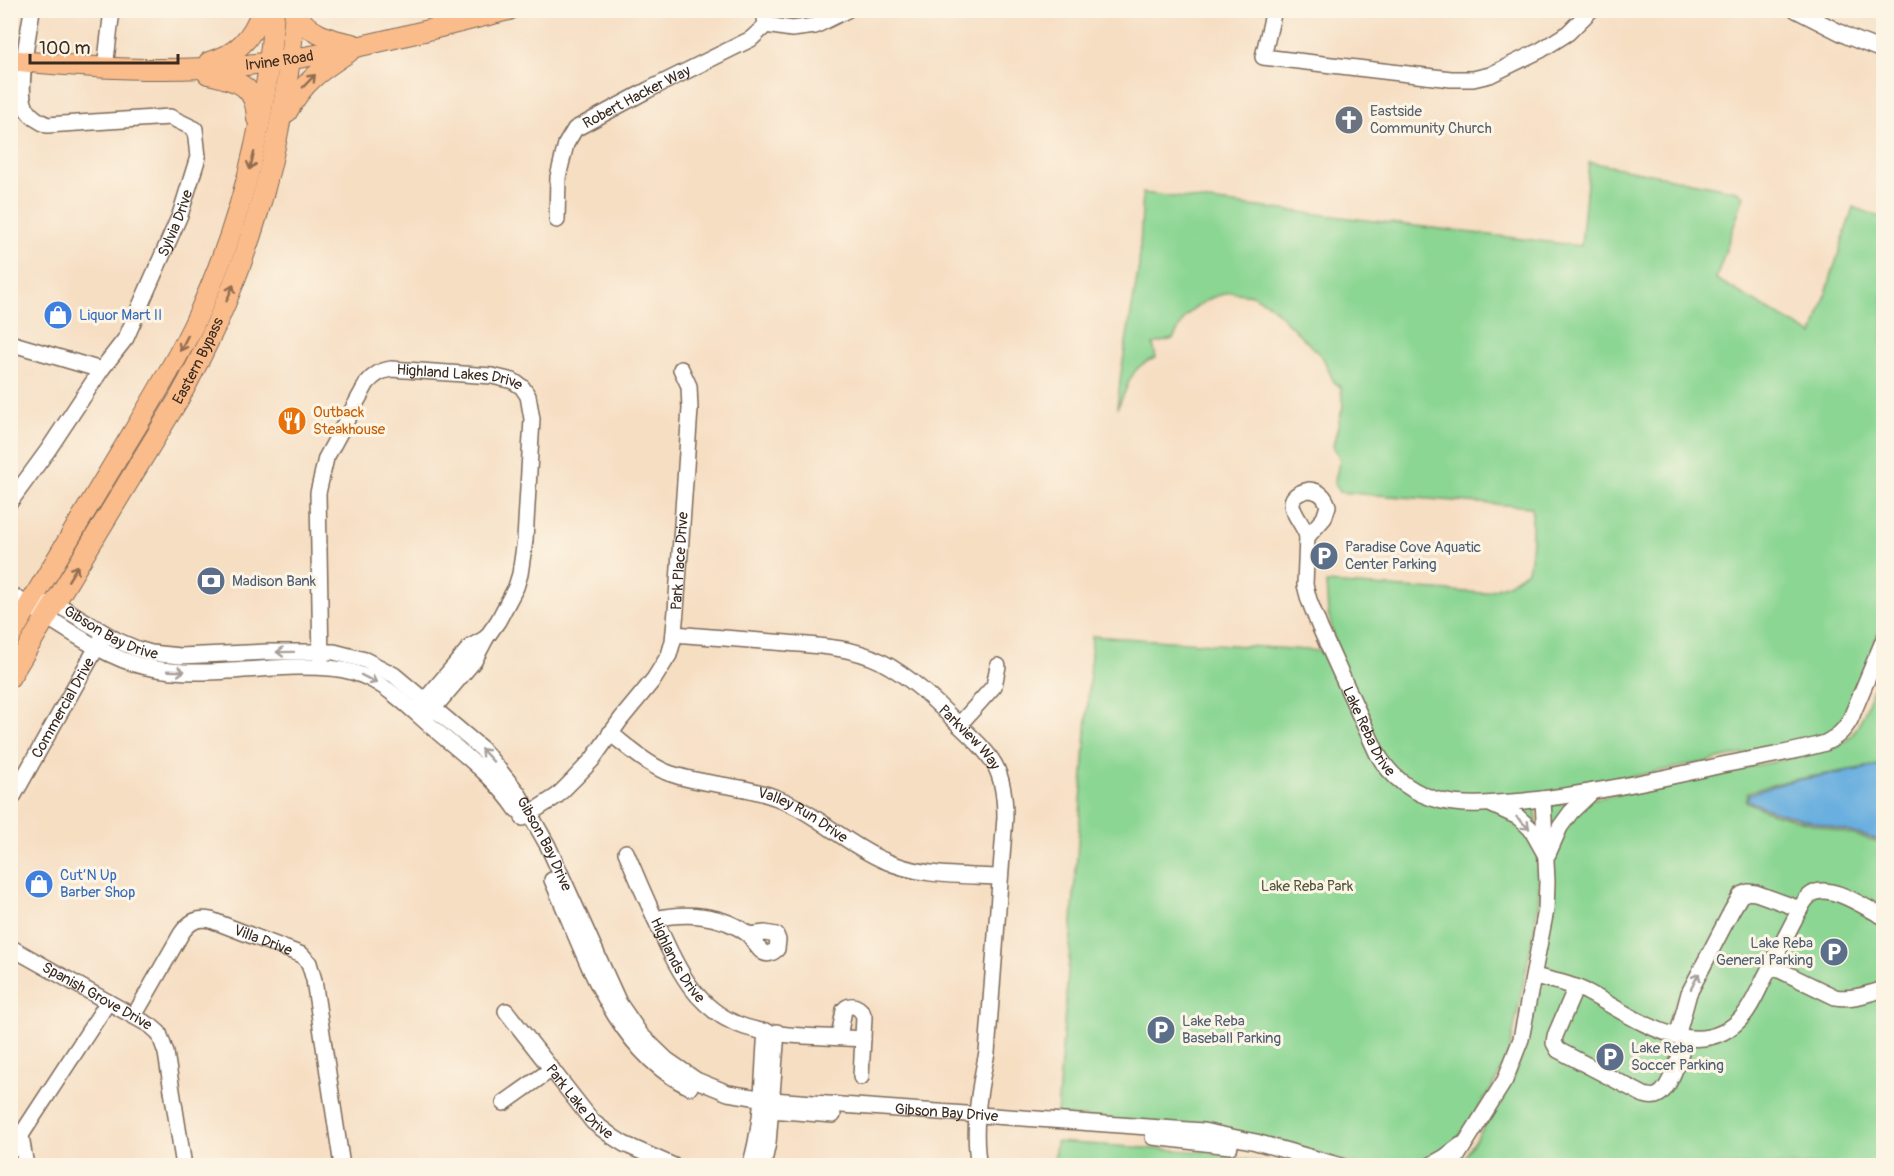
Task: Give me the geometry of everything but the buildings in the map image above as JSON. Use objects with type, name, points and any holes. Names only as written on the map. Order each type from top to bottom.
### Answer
[{"type":"main road","points":[[185,69],[225,57],[235,51],[251,34],[262,10]]},
{"type":"main road","name":"Eastern Bypass","points":[[10,637],[159,389],[193,325],[229,239],[258,135],[270,62],[274,10]]},
{"type":"main road","points":[[295,10],[305,26],[314,33],[358,45]]},
{"type":"main road","name":"Eastern Bypass","points":[[10,677],[178,400],[212,335],[239,272],[270,174],[291,59],[295,10]]},
{"type":"main road","name":"Irvine Road","points":[[17,61],[105,68],[185,69],[270,62],[358,45],[508,10]]},
{"type":"main road","points":[[279,131],[295,97],[304,85],[358,45]]},
{"type":"main road","points":[[185,69],[234,80],[250,91],[255,100],[258,135]]},
{"type":"street","points":[[17,61],[32,10]]},
{"type":"street","points":[[105,68],[112,10]]},
{"type":"street","points":[[765,18],[792,28],[815,26],[847,10]]},
{"type":"street","points":[[1274,10],[1263,57],[1451,79],[1473,79],[1490,75],[1541,50],[1568,33],[1591,10]]},
{"type":"street","points":[[1796,10],[1849,38],[1884,51]]},
{"type":"street","name":"Robert Hacker Way","points":[[557,220],[558,177],[566,144],[575,129],[752,39],[765,18]]},
{"type":"street","name":"Sylvia Drive","points":[[10,502],[101,370],[126,338],[180,214],[198,157],[195,129],[171,117],[47,125],[36,120],[26,108],[22,96],[17,61]]},
{"type":"street","points":[[10,343],[101,370]]},
{"type":"street","name":"Highland Lakes Drive","points":[[321,667],[318,493],[322,472],[333,444],[367,383],[381,371],[391,369],[503,378],[513,381],[522,387],[528,396],[532,429],[525,540],[516,587],[486,638],[470,647],[425,710]]},
{"type":"street","name":"Park Place Drive","points":[[524,812],[566,788],[592,760],[610,733],[663,667],[669,655],[674,634],[690,397],[689,386],[681,369]]},
{"type":"street","name":"Lake Reba Drive","points":[[1307,537],[1305,585],[1312,609],[1382,762],[1405,784],[1423,795],[1455,803],[1543,799],[1816,746],[1836,737],[1851,720],[1884,639]]},
{"type":"street","points":[[10,594],[29,605]]},
{"type":"street","name":"Gibson Bay Drive","points":[[29,605],[51,610],[101,640],[130,662],[160,670],[211,671],[321,667],[342,669],[369,678],[425,710]]},
{"type":"street","name":"Parkview Way","points":[[674,634],[823,646],[866,655],[903,675],[937,702],[994,761],[1003,786],[1005,817],[987,1053],[990,1084],[977,1152],[980,1165]]},
{"type":"street","name":"Gibson Bay Drive","points":[[101,640],[165,655],[321,651],[350,655],[394,675],[524,812],[604,996],[622,1028],[656,1066],[684,1085],[715,1098],[766,1104],[1101,1129],[1189,1141],[1226,1140],[1290,1150],[1341,1166]]},
{"type":"street","name":"Commercial Drive","points":[[10,802],[101,640]]},
{"type":"street","points":[[959,724],[994,686],[998,666]]},
{"type":"street","name":"Valley Run Drive","points":[[610,733],[646,761],[667,772],[693,780],[752,790],[779,798],[868,853],[896,866],[925,872],[1000,878]]},
{"type":"street","points":[[1546,856],[1560,827],[1571,812],[1593,791]]},
{"type":"street","points":[[1451,1166],[1497,1095],[1512,1065],[1521,1039],[1546,910],[1543,799]]},
{"type":"street","points":[[1488,803],[1518,817],[1531,829],[1546,856]]},
{"type":"street","name":"Highlands Drive","points":[[626,852],[678,969],[703,1002],[735,1023],[771,1032],[863,1039]]},
{"type":"street","points":[[1576,987],[1555,1036],[1554,1043],[1558,1050],[1644,1095],[1657,1096],[1663,1091],[1675,1067],[1689,993],[1732,910],[1742,896],[1748,892],[1756,893],[1800,909]]},
{"type":"street","points":[[1534,975],[1576,987],[1657,1030],[1682,1037],[1711,1036],[1721,1033],[1737,1022],[1751,1005],[1800,909],[1812,893],[1836,892],[1884,917]]},
{"type":"street","points":[[655,919],[690,915],[710,917],[730,924],[749,935]]},
{"type":"street","name":"Villa Drive","points":[[134,1016],[181,934],[192,921],[211,920],[302,955],[309,963],[314,981],[342,1166]]},
{"type":"street","name":"Spanish Grove Drive","points":[[10,947],[152,1026],[159,1034],[164,1043],[184,1166]]},
{"type":"street","points":[[1771,966],[1835,997],[1844,999],[1884,989]]},
{"type":"street","points":[[10,1152],[108,1002]]},
{"type":"street","points":[[839,1037],[842,1014],[847,1007],[855,1006],[862,1012],[861,1077]]},
{"type":"street","name":"Park Lake Drive","points":[[506,1011],[585,1112],[603,1130],[624,1144],[674,1166]]},
{"type":"street","points":[[763,1166],[768,1143],[766,1104],[771,1032]]},
{"type":"street","points":[[504,1103],[552,1069]]},
{"type":"street","points":[[750,1166],[766,1104]]},
{"type":"street","points":[[21,1136],[26,1166]]},
{"type":"street","points":[[1429,1166],[1468,1139]]},
{"type":"street","name":"Gibson Bay Drive","points":[[1226,1140],[1306,1166]]},
{"type":"green space","name":"Lake Reba Park","points":[[1589,162],[1737,191],[1744,196],[1716,279],[1813,335],[1853,207],[1883,218],[1883,622],[1844,720],[1830,734],[1806,741],[1573,789],[1535,794],[1539,892],[1535,926],[1510,1049],[1495,1083],[1469,1123],[1455,1141],[1430,1159],[1414,1165],[1359,1165],[1239,1132],[1057,1115],[1092,636],[1322,651],[1336,646],[1328,612],[1326,583],[1483,593],[1508,584],[1528,570],[1531,555],[1532,507],[1339,492],[1334,484],[1340,459],[1333,446],[1343,406],[1341,388],[1334,382],[1323,358],[1269,304],[1252,295],[1230,292],[1211,298],[1194,308],[1185,318],[1173,339],[1153,344],[1156,358],[1140,366],[1135,372],[1117,408],[1139,266],[1143,193],[1581,246]]},
{"type":"green space","points":[[1883,657],[1883,764],[1786,781],[1748,792],[1745,801],[1769,812],[1883,843],[1883,1165],[1459,1166],[1507,1087],[1528,1035],[1550,805],[1603,797],[1830,750],[1846,741],[1855,730],[1870,699]]},
{"type":"green space","points":[[1056,1142],[1206,1152],[1273,1165],[1054,1165]]},
{"type":"water","points":[[1883,766],[1883,841],[1770,810],[1747,800],[1749,794],[1787,782]]},
{"type":"place","name":"Eastside Community Church","points":[[1349,120]]},
{"type":"place","name":"Liquor Mart II","points":[[58,315]]},
{"type":"place","name":"Outback Steakhouse","points":[[292,421]]},
{"type":"place","name":"Paradise Cove Aquatic Center Parking","points":[[1324,556]]},
{"type":"place","name":"Madison Bank","points":[[211,581]]},
{"type":"place","name":"Cut’N Up Barber Shop","points":[[39,884]]},
{"type":"place","name":"Lake Reba General Parking","points":[[1834,952]]},
{"type":"place","name":"Lake Reba Baseball Parking","points":[[1161,1030]]},
{"type":"place","name":"Lake Reba Soccer Parking","points":[[1610,1057]]}]
